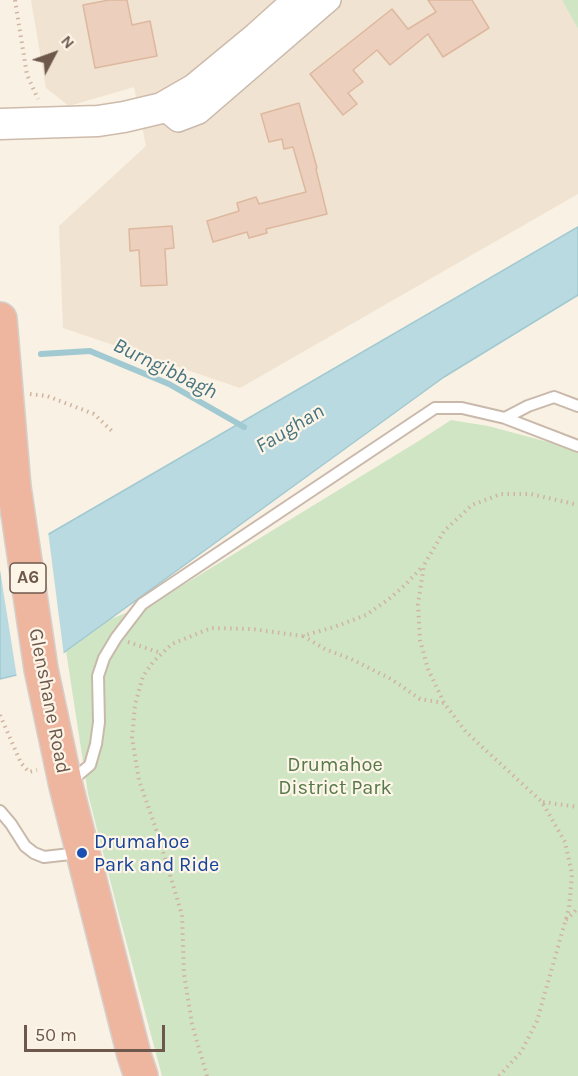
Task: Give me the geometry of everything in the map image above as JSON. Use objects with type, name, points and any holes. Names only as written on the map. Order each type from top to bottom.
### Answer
[{"type":"highway","name":"Glenshane Road","points":[[0,319],[3,391],[14,487],[41,669],[82,853],[141,1076]]},
{"type":"street","points":[[0,123],[106,120],[162,108],[195,89],[299,0]]},
{"type":"street","points":[[162,108],[177,121],[199,113],[330,0]]},
{"type":"lane","points":[[505,418],[528,406],[554,397],[578,405]]},
{"type":"lane","points":[[63,775],[90,765],[99,722],[98,676],[104,658],[116,638],[142,604],[435,408],[462,408],[505,418],[578,446]]},
{"type":"lane","points":[[0,811],[25,846],[34,853],[44,857],[82,853]]},
{"type":"path","points":[[15,0],[27,75],[38,100],[58,123]]},
{"type":"path","points":[[3,391],[47,396],[94,414],[114,433]]},
{"type":"path","points":[[302,636],[366,615],[397,592],[424,565],[444,531],[472,505],[501,494],[531,494],[578,505]]},
{"type":"path","points":[[424,565],[418,603],[420,640],[428,669],[444,703],[466,732],[542,802],[565,842],[572,874],[569,908],[537,1021],[521,1052],[499,1076]]},
{"type":"path","points":[[207,1076],[192,1024],[184,974],[182,915],[139,780],[132,738],[135,705],[143,676],[161,653],[172,644],[211,628],[252,629],[302,636],[391,679],[420,699],[444,703]]},
{"type":"path","points":[[116,638],[161,653]]},
{"type":"path","points":[[0,715],[21,763],[29,772],[63,775]]},
{"type":"path","points":[[542,802],[578,807]]},
{"type":"path","points":[[565,920],[578,909]]},
{"type":"shaded area","points":[[31,0],[562,0],[578,29],[578,194],[240,388],[63,328],[59,226],[146,146],[134,87],[69,106],[46,88]]},
{"type":"green space","points":[[562,0],[578,0],[578,29]]},
{"type":"green space","name":"Drumahoe District Park","points":[[451,420],[488,426],[548,442],[578,453],[578,1076],[162,1076],[88,794],[66,651],[108,620],[157,601]]},
{"type":"water","name":"Faughan","points":[[578,227],[578,295],[444,377],[41,669],[0,679],[0,556],[23,549]]},
{"type":"pier","points":[[48,531],[64,656],[45,670],[17,678],[0,570],[0,553],[22,546]]},
{"type":"building","points":[[109,0],[127,0],[132,25],[150,21],[157,56],[95,68],[83,5]]},
{"type":"building","points":[[428,0],[472,0],[489,28],[443,57],[428,34],[390,65],[377,50],[353,70],[363,82],[348,93],[357,104],[343,115],[310,74],[392,9],[408,29],[436,12]]},
{"type":"building","points":[[299,103],[327,214],[266,229],[267,233],[249,238],[247,232],[213,242],[207,221],[239,211],[237,203],[256,197],[259,204],[306,192],[293,147],[284,149],[282,139],[269,142],[261,114]]},
{"type":"building","points":[[172,226],[174,248],[165,249],[167,285],[141,286],[139,250],[130,251],[129,229]]},
{"type":"waterway","name":"Burngibbagh","points":[[41,354],[90,351],[169,384],[244,427]]},
{"type":"place","name":"Drumahoe Park and Ride","points":[[82,853]]}]
